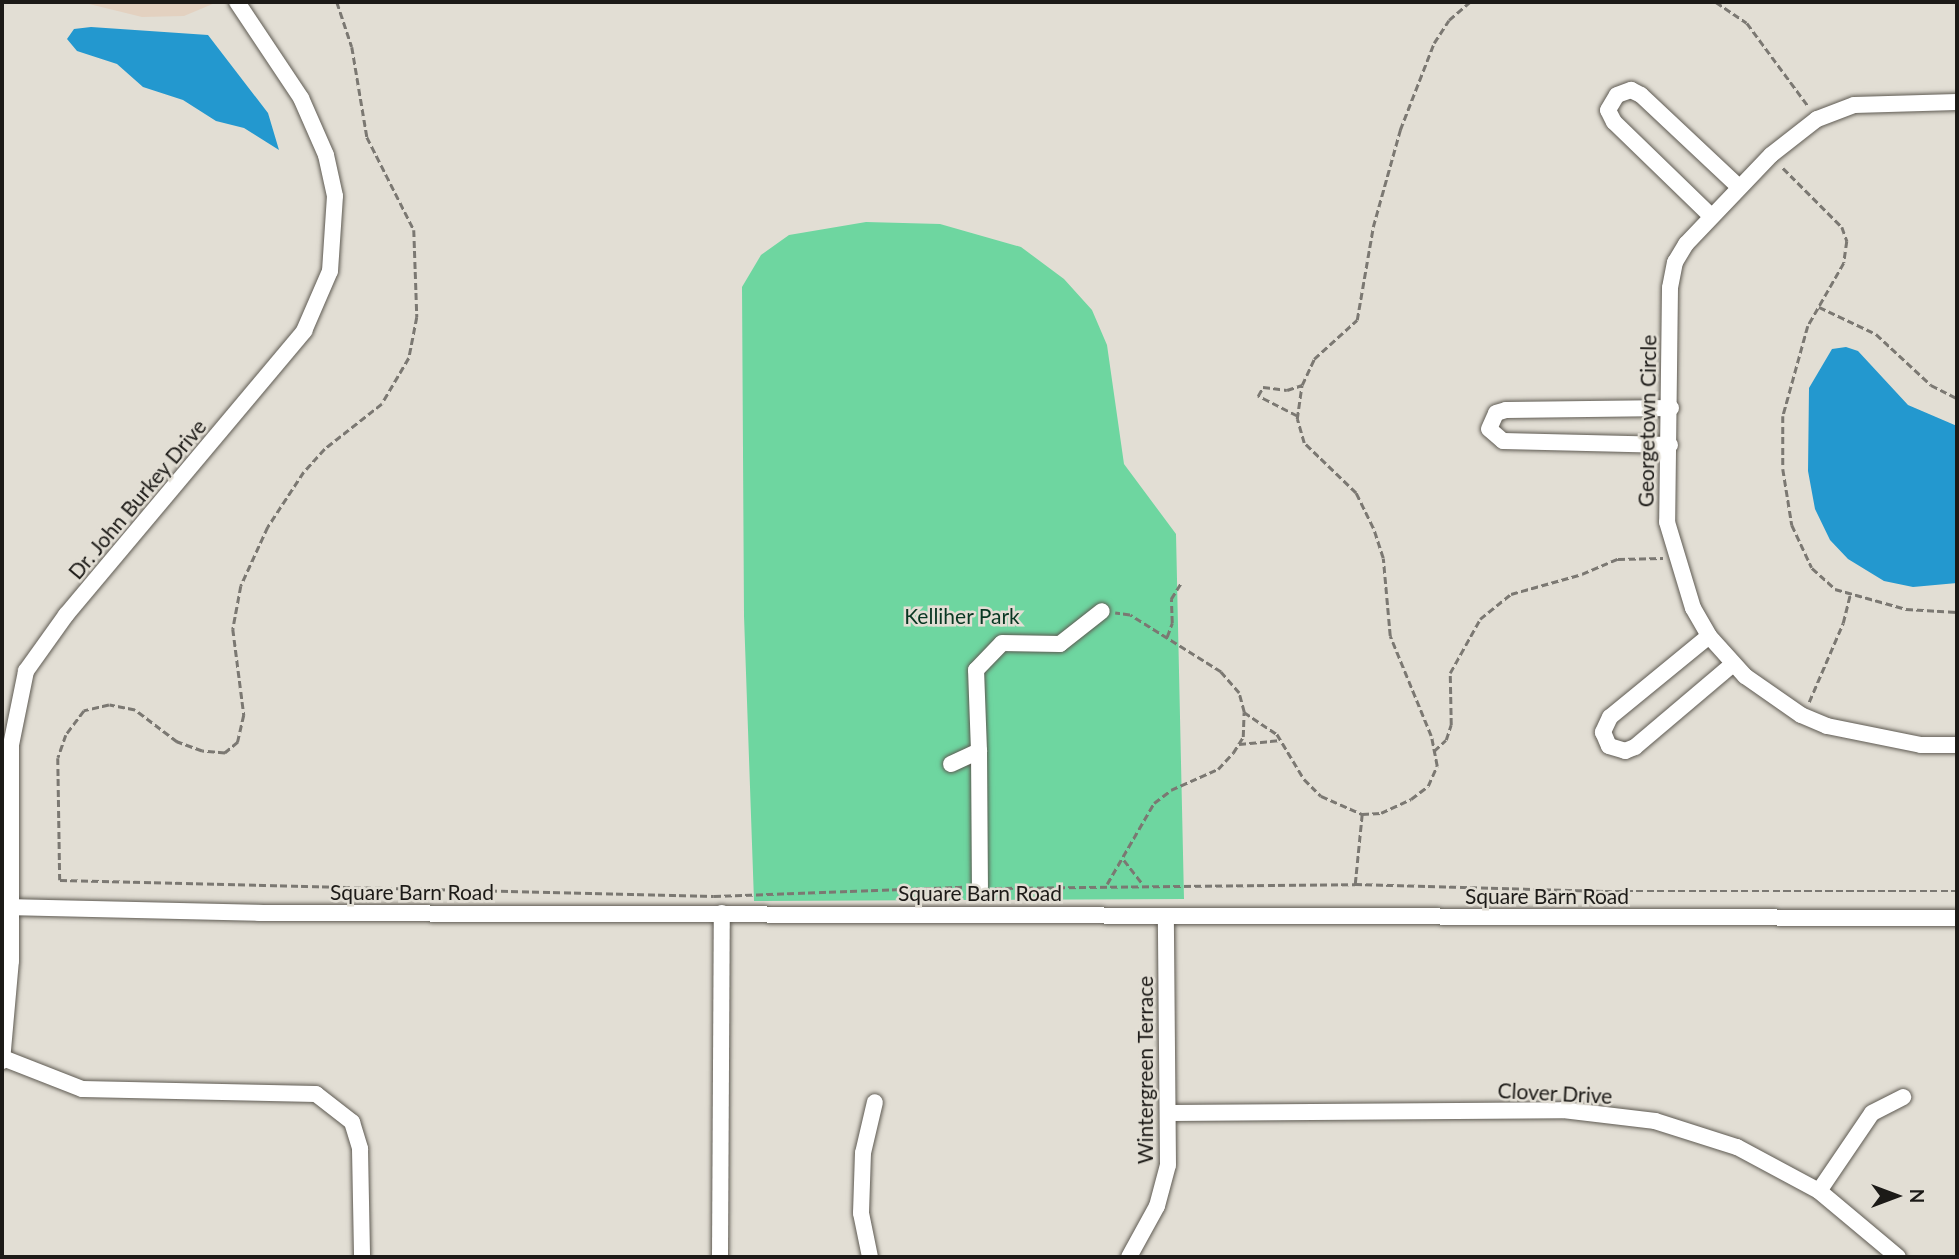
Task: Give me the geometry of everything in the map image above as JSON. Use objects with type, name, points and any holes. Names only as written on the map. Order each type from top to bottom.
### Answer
[{"type":"street","name":"Dr. John Burkey Drive","points":[[2,1059],[9,1010],[6,907],[10,745],[26,671],[66,615],[304,331],[330,271],[335,197],[326,155],[301,98],[237,2]]},
{"type":"street","points":[[1711,216],[1614,122],[1608,110],[1617,94],[1631,90],[1641,95],[1739,187]]},
{"type":"street","name":"Georgetown Circle","points":[[1957,102],[1875,103],[1817,119],[1770,155],[1711,216],[1675,262],[1669,317],[1671,445],[1667,522],[1693,608],[1709,636],[1733,664],[1801,715],[1853,733],[1921,745],[1957,745]]},
{"type":"street","points":[[1671,408],[1506,410],[1496,413],[1489,429],[1503,441],[1671,445]]},
{"type":"street","points":[[980,887],[976,670],[1002,643],[1060,644],[1102,611]]},
{"type":"street","points":[[1709,636],[1609,718],[1603,732],[1609,746],[1625,751],[1635,747],[1733,664]]},
{"type":"street","points":[[951,764],[979,751]]},
{"type":"street","name":"Square Barn Road","points":[[6,907],[259,914],[1957,918]]},
{"type":"street","points":[[720,1257],[722,914]]},
{"type":"street","name":"Wintergreen Terrace","points":[[1129,1257],[1144,1236],[1168,1165],[1170,1113],[1166,916]]},
{"type":"street","points":[[2,1059],[82,1089],[316,1094],[352,1122],[359,1149],[362,1257]]},
{"type":"street","points":[[1819,1191],[1872,1112],[1902,1097]]},
{"type":"street","points":[[870,1257],[861,1213],[863,1153],[875,1102]]},
{"type":"street","name":"Clover Drive","points":[[1170,1113],[1563,1110],[1655,1121],[1737,1147],[1819,1191],[1898,1257]]},
{"type":"path","points":[[337,2],[352,47],[367,137],[414,230],[417,317],[409,358],[382,404],[325,449],[304,472],[268,527],[241,586],[233,629],[244,715],[238,742],[225,753],[202,751],[177,742],[135,710],[109,705],[85,711],[66,735],[58,758],[60,880],[307,890],[714,896],[1107,884],[1354,884],[1605,891],[1957,891]]},
{"type":"path","points":[[1244,712],[1281,740],[1304,779],[1321,796],[1362,814],[1381,813],[1411,799],[1428,786],[1437,766],[1434,751],[1390,636],[1383,558],[1373,528],[1356,493],[1304,443],[1297,416],[1302,385],[1314,359],[1357,320],[1373,227],[1400,131],[1434,43],[1449,20],[1470,2]]},
{"type":"path","points":[[1716,2],[1747,23],[1817,119]]},
{"type":"path","points":[[1770,155],[1842,227],[1847,241],[1844,263],[1819,307],[1791,374],[1783,416],[1783,469],[1792,525],[1812,568],[1835,589],[1906,609],[1957,612]]},
{"type":"path","points":[[1819,307],[1876,334],[1931,385],[1957,398]]},
{"type":"path","points":[[1297,416],[1258,396],[1263,387],[1287,390],[1302,385]]},
{"type":"path","points":[[1434,751],[1446,740],[1451,724],[1450,673],[1465,640],[1480,619],[1511,594],[1582,575],[1618,559],[1677,558]]},
{"type":"path","points":[[1167,637],[1172,623],[1171,599],[1181,583]]},
{"type":"path","points":[[1801,715],[1843,623],[1850,594]]},
{"type":"path","points":[[1102,611],[1130,615],[1221,672],[1239,693],[1244,712],[1239,744],[1218,769],[1171,790],[1154,803],[1124,860],[1107,884]]},
{"type":"path","points":[[1239,744],[1281,740]]},
{"type":"path","points":[[1354,884],[1362,814]]},
{"type":"path","points":[[1124,860],[1143,884]]},
{"type":"shaded area","points":[[81,2],[215,3],[184,16],[142,17]]},
{"type":"green space","name":"Kelliher Park","points":[[866,222],[940,224],[1021,247],[1064,279],[1092,310],[1107,345],[1124,464],[1176,534],[1184,899],[754,901],[744,616],[742,287],[761,255],[789,235]]},
{"type":"water","points":[[91,27],[208,35],[268,113],[279,150],[244,128],[216,121],[183,100],[143,87],[117,64],[77,51],[67,39],[74,29]]},
{"type":"water","points":[[1846,347],[1858,351],[1908,405],[1957,426],[1957,583],[1913,587],[1884,581],[1848,559],[1830,540],[1815,509],[1808,471],[1809,388],[1832,349]]}]
